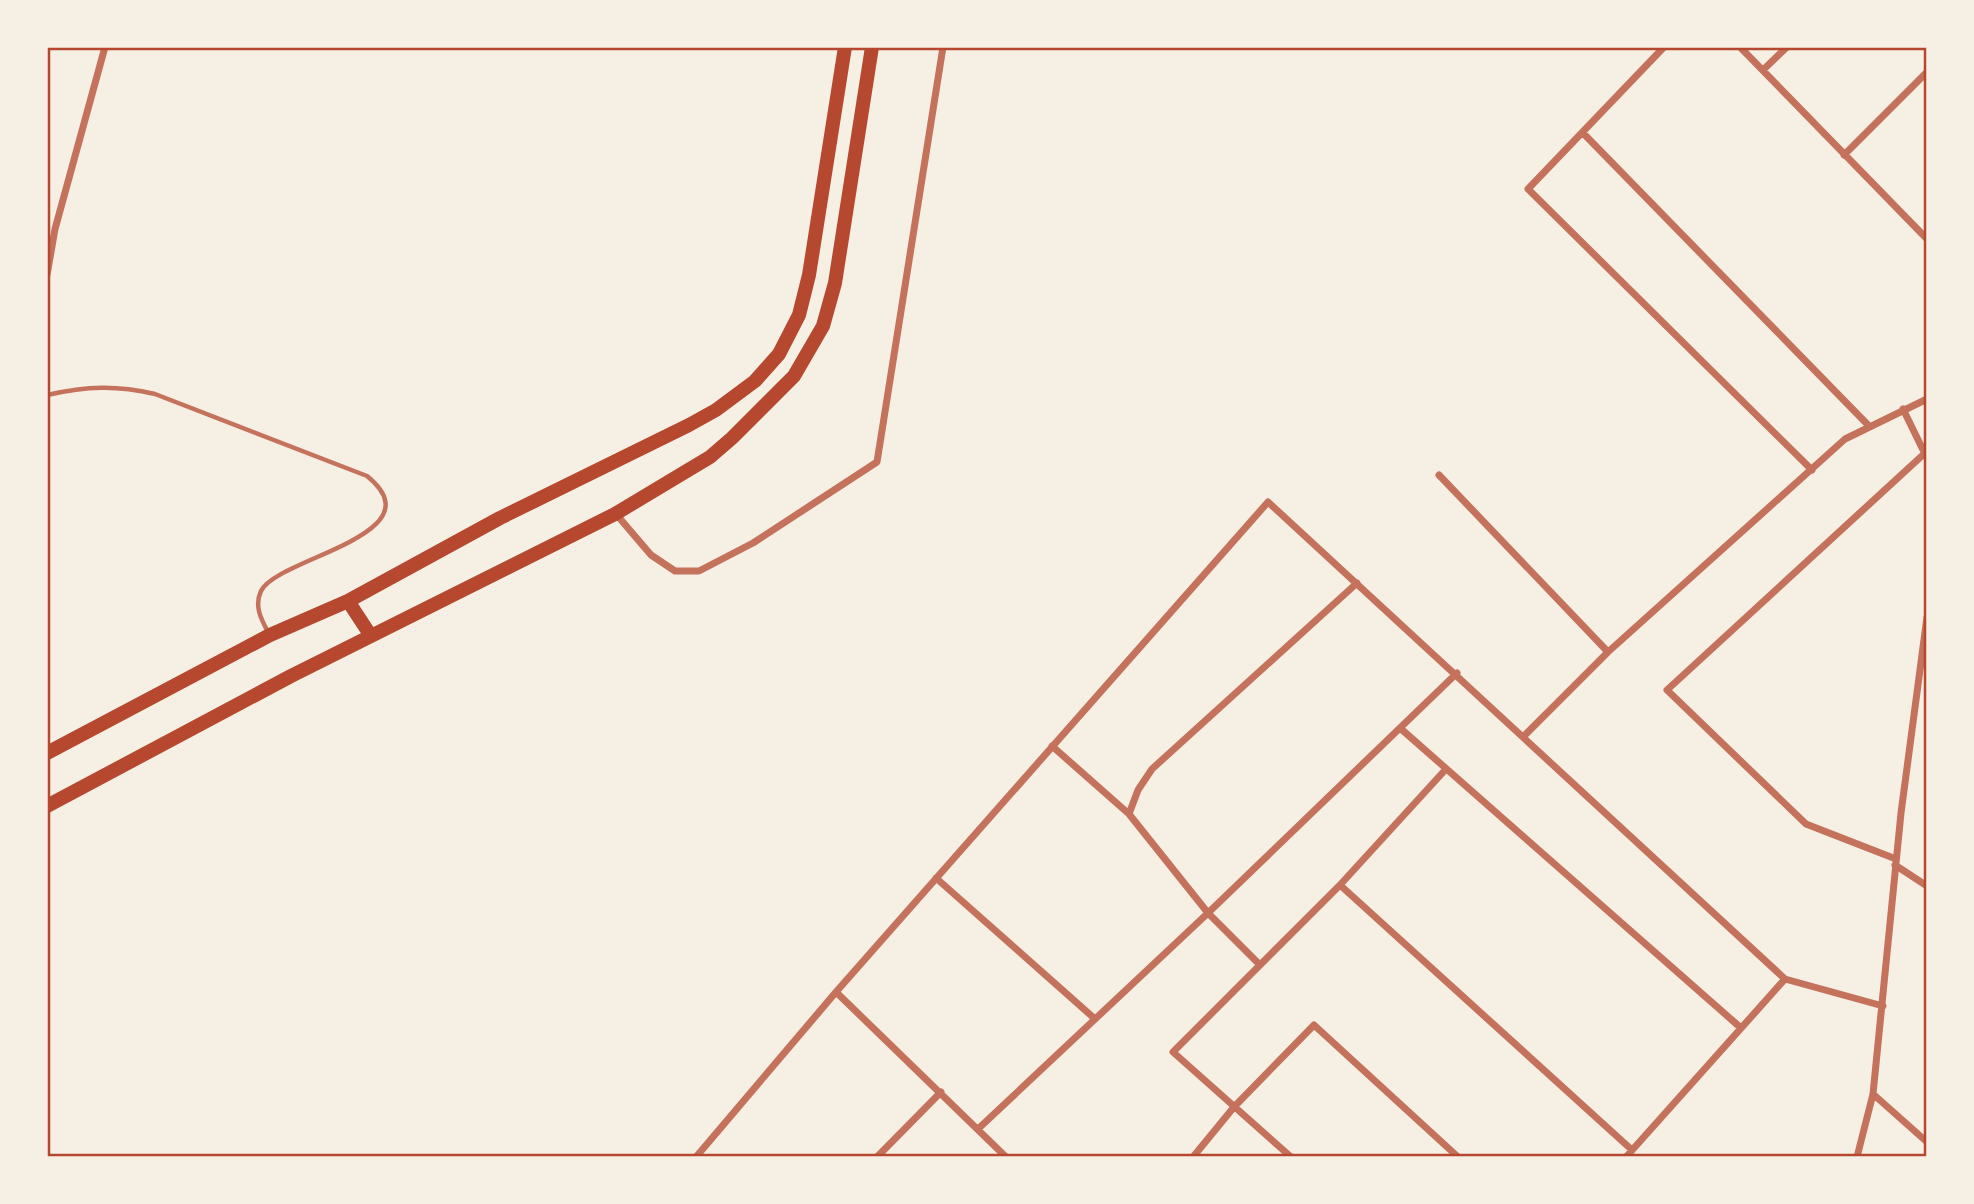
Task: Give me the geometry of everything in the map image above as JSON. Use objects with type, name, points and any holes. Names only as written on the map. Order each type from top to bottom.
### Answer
[{"type":"main road","points":[[47,753],[270,635],[348,601],[500,518],[716,410],[739,395],[768,367],[793,327],[806,290],[845,47]]},
{"type":"main road","points":[[47,806],[291,676],[615,514],[710,457],[732,438],[784,387],[812,350],[823,327],[835,284],[872,47]]},
{"type":"main road","points":[[348,601],[371,636]]},
{"type":"street","points":[[47,275],[55,229],[105,47]]},
{"type":"street","points":[[615,514],[651,555],[675,571],[699,571],[753,543],[877,462],[943,47]]},
{"type":"street","points":[[1664,47],[1528,189],[1812,470]]},
{"type":"street","points":[[1740,47],[1927,239]]},
{"type":"street","points":[[1763,70],[1787,47]]},
{"type":"street","points":[[1844,155],[1927,72]]},
{"type":"street","points":[[1583,133],[1870,426]]},
{"type":"street","points":[[1524,736],[1608,652],[1845,439],[1927,399]]},
{"type":"street","points":[[1903,409],[1926,455],[1667,690],[1806,824],[1896,862],[1927,886]]},
{"type":"street","points":[[1439,475],[1608,652]]},
{"type":"street","points":[[696,1157],[836,992],[1268,502],[1457,673],[1785,979],[1883,1006]]},
{"type":"street","points":[[1129,814],[1138,790],[1152,769],[1357,583]]},
{"type":"street","points":[[1857,1157],[1873,1094],[1896,862],[1927,617]]},
{"type":"street","points":[[978,1129],[1208,914],[1457,673]]},
{"type":"street","points":[[1400,728],[1741,1028]]},
{"type":"street","points":[[1052,746],[1129,814],[1208,914],[1260,965]]},
{"type":"street","points":[[1291,1157],[1173,1052],[1340,885],[1447,769]]},
{"type":"street","points":[[936,878],[1094,1018]]},
{"type":"street","points":[[1340,885],[1632,1150]]},
{"type":"street","points":[[1626,1157],[1785,979]]},
{"type":"street","points":[[836,992],[942,1091],[1006,1157]]},
{"type":"street","points":[[1193,1157],[1234,1107],[1314,1025],[1458,1157]]},
{"type":"street","points":[[877,1157],[942,1091]]},
{"type":"street","points":[[1873,1094],[1927,1142]]},
{"type":"lane","points":[[47,395],[75,389],[121,386],[155,394],[367,476],[376,484],[382,492],[384,510],[372,529],[355,541],[278,573],[261,589],[258,611],[270,635]]}]
